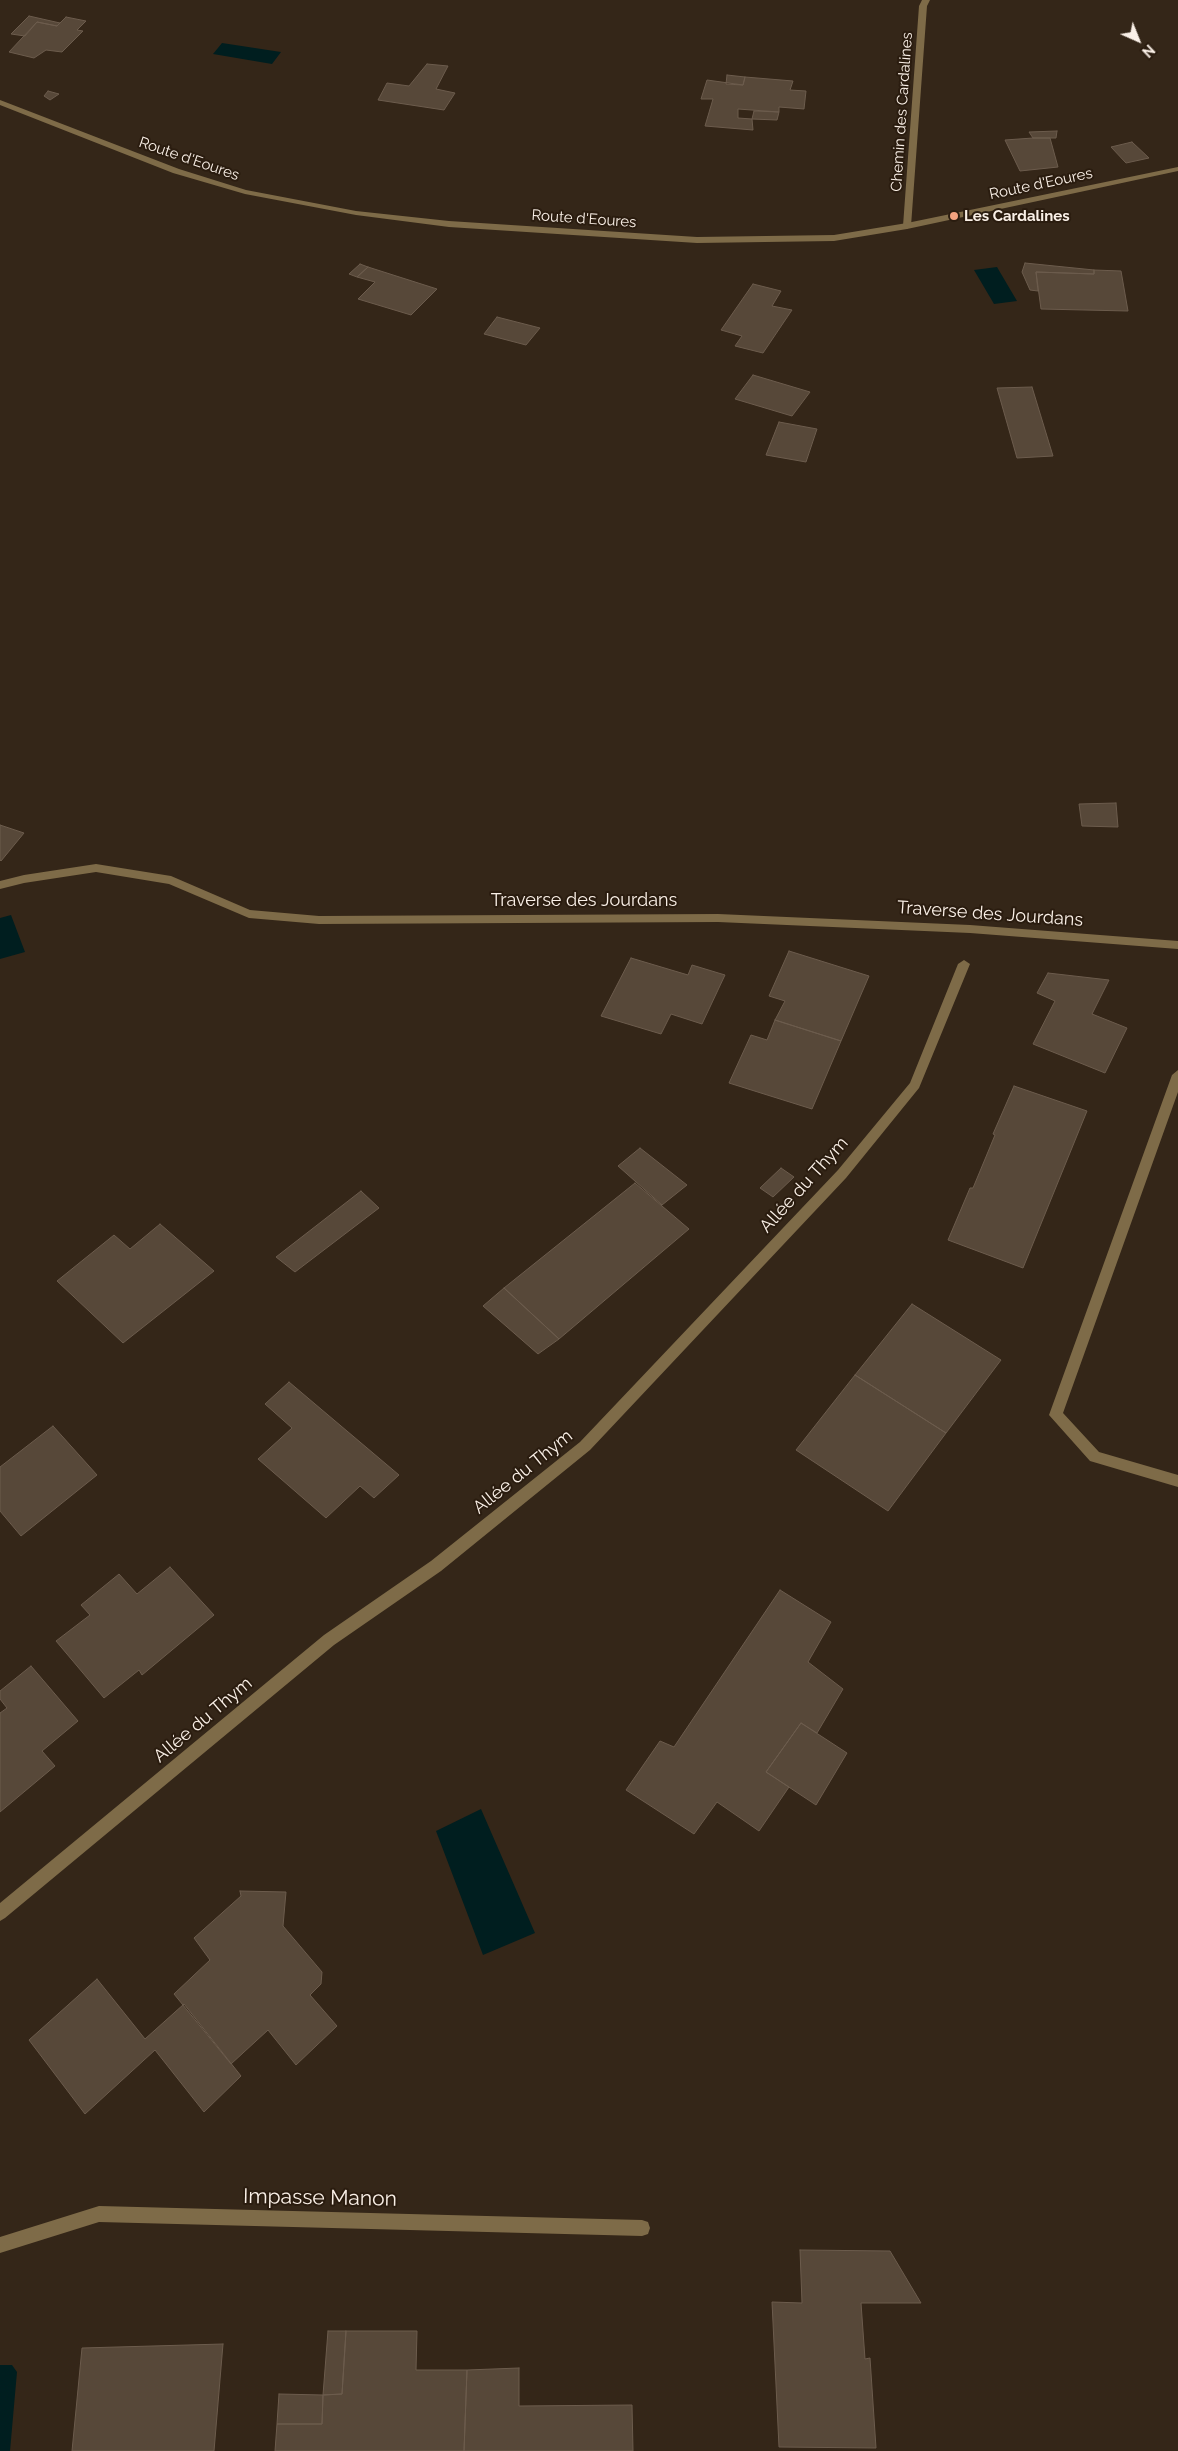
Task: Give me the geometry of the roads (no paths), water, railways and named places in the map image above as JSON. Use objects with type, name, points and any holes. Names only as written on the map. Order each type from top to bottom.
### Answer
[{"type":"street","name":"Chemin des Cardalines","points":[[907,226],[926,0]]},
{"type":"street","name":"Route d'Eoures","points":[[0,102],[176,171],[245,192],[356,214],[449,224],[697,240],[834,238],[907,226],[1178,169]]},
{"type":"street","name":"Traverse des Jourdans","points":[[0,885],[24,879],[96,868],[171,880],[249,914],[320,920],[718,918],[970,929],[1178,944]]},
{"type":"street","name":"Allée du Thym","points":[[0,1913],[329,1640],[436,1566],[585,1446],[842,1174],[915,1085],[964,964]]},
{"type":"street","points":[[1178,1075],[1056,1415],[1095,1457],[1178,1481]]},
{"type":"street","name":"Impasse Manon","points":[[0,2245],[99,2214],[642,2228]]},
{"type":"water","points":[[222,43],[281,52],[272,64],[213,54]]},
{"type":"water","points":[[997,267],[1017,301],[994,304],[974,270]]},
{"type":"water","points":[[11,915],[25,952],[0,959],[0,918]]},
{"type":"water","points":[[481,1809],[535,1933],[483,1955],[436,1831]]},
{"type":"water","points":[[0,2365],[12,2365],[17,2372],[10,2451],[0,2451]]},
{"type":"place","name":"Les Cardalines","points":[[954,216]]}]
